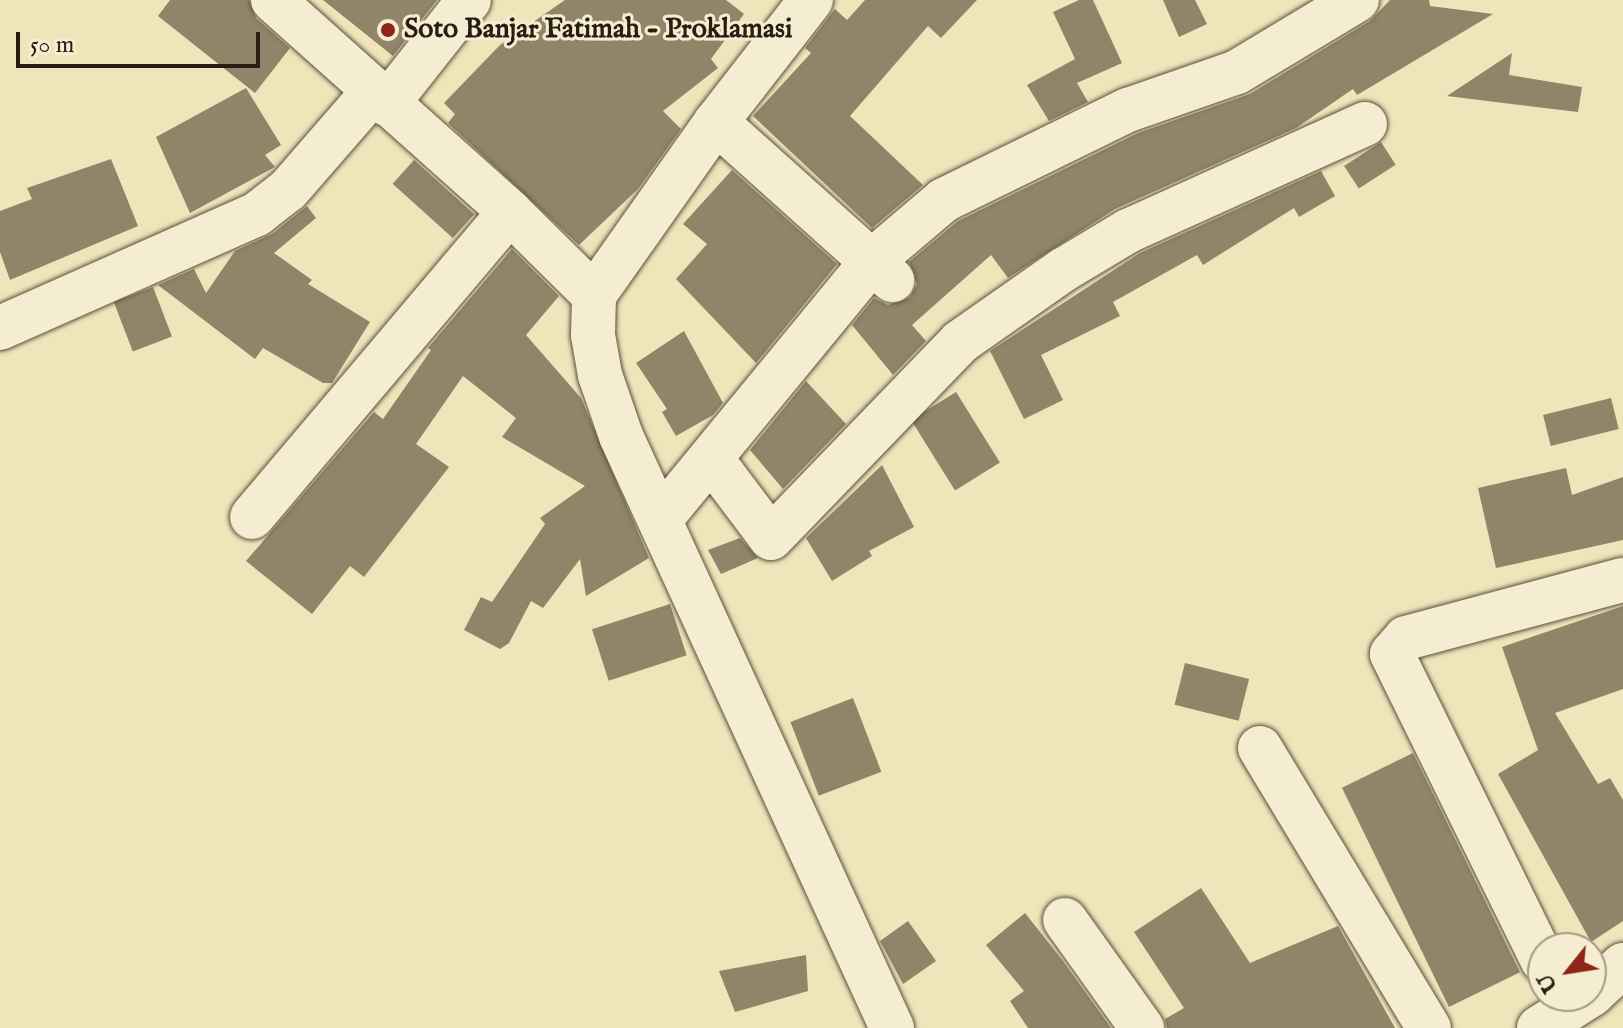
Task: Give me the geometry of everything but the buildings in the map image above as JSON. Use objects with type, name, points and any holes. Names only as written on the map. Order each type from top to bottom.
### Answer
[{"type":"street","points":[[273,0],[510,212],[594,295]]},
{"type":"street","points":[[0,328],[257,214],[288,190],[380,98],[469,0]]},
{"type":"street","points":[[811,0],[716,122],[594,295],[593,335],[600,375],[621,436],[662,517],[892,1028]]},
{"type":"street","points":[[662,517],[944,200],[1128,110],[1237,72],[1357,0]]},
{"type":"street","points":[[716,122],[882,271]]},
{"type":"street","points":[[713,461],[771,538],[960,342],[1037,288],[1128,231],[1365,124]]},
{"type":"street","points":[[252,517],[510,212]]},
{"type":"street","points":[[1529,932],[1392,654],[1406,638],[1623,580]]},
{"type":"street","points":[[1260,748],[1429,1028]]},
{"type":"street","points":[[1065,920],[1142,1028]]},
{"type":"place","name":"Soto Banjar Fatimah - Proklamasi","points":[[388,30]]}]
